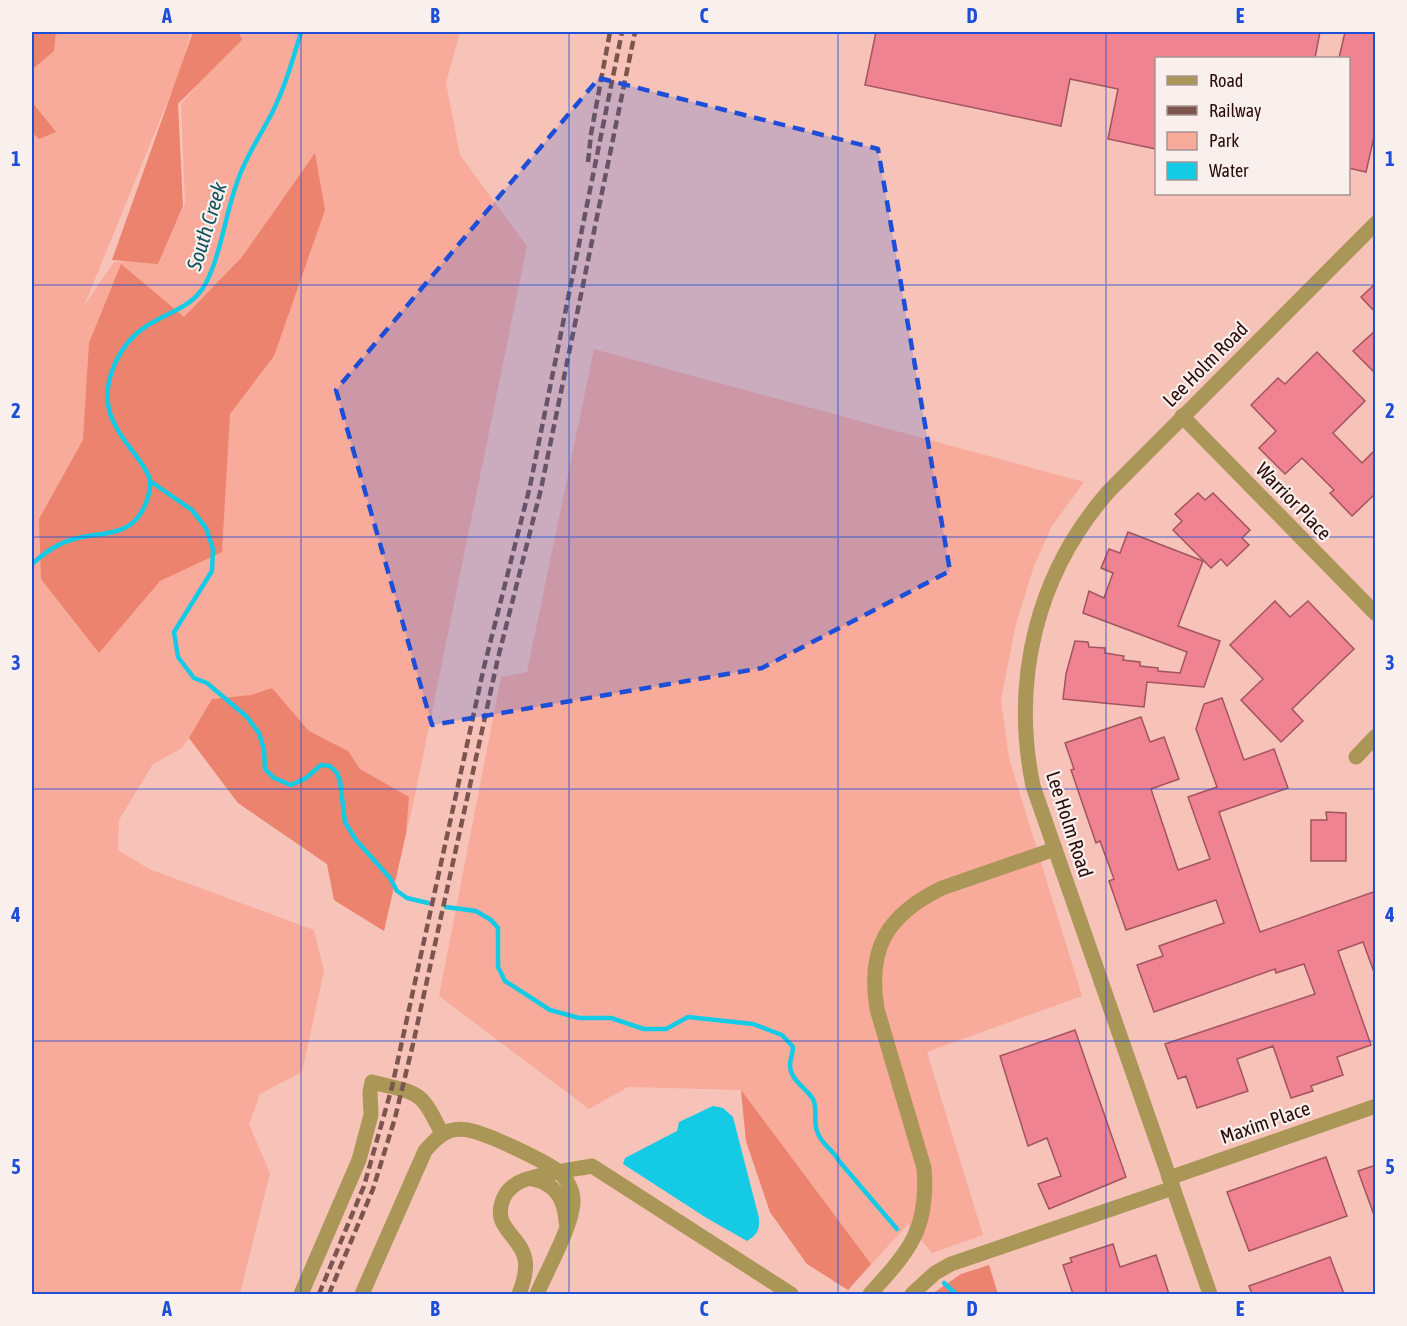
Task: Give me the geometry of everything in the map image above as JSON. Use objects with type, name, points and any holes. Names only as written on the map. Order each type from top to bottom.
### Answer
[{"type":"street","name":"Lee Holm Road","points":[[1210,1294],[1033,786],[1026,717],[1027,674],[1041,606],[1065,550],[1086,517],[1182,416],[1376,223]]},
{"type":"street","name":"Warrior Place","points":[[1182,416],[1376,614]]},
{"type":"street","points":[[1356,758],[1376,735]]},
{"type":"street","points":[[870,1294],[898,1264],[914,1239],[924,1211],[926,1188],[924,1168],[877,1009],[873,985],[878,950],[885,934],[896,920],[927,895],[1055,849]]},
{"type":"street","points":[[301,1294],[359,1160],[371,1114],[369,1092],[372,1082],[420,1096],[442,1134]]},
{"type":"street","name":"Maxim Place","points":[[912,1294],[951,1264],[1376,1106]]},
{"type":"street","points":[[362,1294],[425,1152],[442,1134],[450,1131],[472,1131],[547,1164],[566,1179],[573,1201],[566,1227],[537,1294]]},
{"type":"street","points":[[519,1294],[526,1269],[525,1257],[502,1221],[500,1208],[506,1195],[513,1185],[524,1180],[592,1166],[791,1294]]},
{"type":"street","points":[[524,1180],[534,1179],[554,1189],[565,1209],[566,1227]]},
{"type":"highlighted area","points":[[599,78],[878,149],[950,571],[762,668],[432,725],[336,390]]},
{"type":"green space","points":[[32,32],[191,32],[180,71],[84,306],[114,262],[157,260],[185,204],[181,104],[238,37],[236,32],[460,32],[446,83],[460,155],[527,246],[414,800],[384,931],[334,900],[327,864],[238,803],[189,738],[182,748],[153,764],[119,820],[118,850],[149,869],[314,930],[324,971],[302,1072],[260,1094],[249,1124],[270,1173],[240,1294],[32,1294]],"holes":[[[272,688],[309,731],[348,751],[358,768],[252,695]]]},
{"type":"green space","points":[[594,349],[1084,482],[1052,526],[1034,566],[1016,624],[1001,700],[1009,758],[1082,996],[927,1052],[983,1235],[932,1253],[908,1224],[848,1290],[807,1264],[770,1212],[746,1141],[741,1090],[628,1087],[589,1109],[439,996],[501,677],[527,672]]},
{"type":"shaded area","points":[[32,32],[56,32],[54,51],[34,68],[32,102]]},
{"type":"shaded area","points":[[193,32],[239,32],[242,40],[178,104],[183,206],[158,264],[112,260]]},
{"type":"shaded area","points":[[32,102],[56,132],[39,139],[32,132]]},
{"type":"shaded area","points":[[315,153],[325,210],[274,356],[230,414],[222,552],[160,581],[99,653],[41,579],[39,519],[83,440],[89,343],[121,264],[184,317],[242,257]]},
{"type":"shaded area","points":[[272,688],[309,731],[348,751],[360,769],[409,797],[406,833],[384,931],[334,900],[327,864],[238,803],[189,738],[212,699],[251,695]]},
{"type":"shaded area","points":[[741,1090],[871,1264],[848,1290],[807,1264],[770,1212],[746,1141]]},
{"type":"shaded area","points":[[989,1265],[998,1294],[932,1294],[961,1274]]},
{"type":"water","points":[[713,1106],[723,1108],[733,1117],[759,1218],[757,1232],[747,1241],[623,1164],[625,1158],[677,1131],[679,1122]]},
{"type":"building","points":[[876,32],[1320,32],[1315,57],[1155,57],[1155,149],[1108,139],[1118,89],[1070,79],[1061,126],[865,85]]},
{"type":"building","points":[[1345,32],[1376,32],[1376,128],[1366,172],[1350,168],[1350,57],[1339,57]]},
{"type":"building","points":[[1376,283],[1376,313],[1361,297]]},
{"type":"building","points":[[1376,330],[1376,374],[1353,351]]},
{"type":"building","points":[[1317,352],[1365,401],[1333,433],[1362,463],[1376,449],[1376,493],[1352,516],[1330,493],[1334,490],[1302,458],[1285,474],[1259,448],[1276,431],[1251,405],[1278,378],[1285,384]]},
{"type":"building","points":[[1198,493],[1205,500],[1213,493],[1250,530],[1242,538],[1249,545],[1227,566],[1221,559],[1211,568],[1173,530],[1182,521],[1175,514]]},
{"type":"building","points":[[1128,532],[1203,561],[1178,626],[1220,641],[1204,687],[1147,682],[1144,707],[1063,699],[1066,674],[1075,641],[1088,642],[1089,647],[1105,648],[1105,653],[1124,656],[1123,660],[1140,662],[1140,666],[1158,668],[1158,671],[1180,673],[1187,652],[1083,613],[1089,591],[1104,598],[1113,573],[1101,568],[1109,549],[1120,553]]},
{"type":"building","points":[[1275,601],[1290,617],[1308,601],[1354,649],[1292,709],[1303,721],[1281,742],[1241,700],[1263,679],[1230,645]]},
{"type":"building","points":[[1222,698],[1244,760],[1274,749],[1288,788],[1219,812],[1260,932],[1376,891],[1376,972],[1374,972],[1363,942],[1338,951],[1371,1045],[1337,1057],[1343,1075],[1311,1086],[1313,1091],[1291,1098],[1273,1046],[1237,1059],[1248,1091],[1197,1108],[1186,1076],[1178,1079],[1165,1044],[1315,994],[1304,964],[1276,973],[1275,969],[1154,1012],[1137,965],[1163,956],[1159,946],[1224,923],[1216,900],[1126,930],[1109,881],[1114,879],[1100,841],[1096,843],[1071,770],[1074,769],[1065,743],[1141,717],[1150,742],[1164,737],[1179,779],[1151,789],[1178,870],[1210,859],[1188,797],[1217,787],[1196,729],[1204,704]]},
{"type":"building","points":[[1326,812],[1346,813],[1346,861],[1311,861],[1311,820],[1327,820]]},
{"type":"building","points":[[1075,1030],[1126,1177],[1049,1209],[1038,1184],[1061,1176],[1047,1138],[1028,1146],[1000,1056]]},
{"type":"building","points":[[1326,1157],[1347,1216],[1249,1251],[1227,1192]]},
{"type":"building","points":[[1376,1165],[1376,1215],[1374,1215],[1358,1171]]},
{"type":"building","points":[[1113,1244],[1120,1267],[1156,1255],[1169,1294],[1073,1294],[1063,1265],[1072,1262],[1070,1258]]},
{"type":"building","points":[[1330,1257],[1344,1294],[1252,1294],[1249,1286]]},
{"type":"waterway","name":"South Creek","points":[[32,564],[62,543],[121,529],[136,519],[144,508],[150,480],[145,468],[122,437],[111,417],[107,396],[112,371],[119,355],[134,336],[147,325],[190,302],[205,286],[239,177],[277,103],[301,32]]},
{"type":"waterway","points":[[150,481],[192,510],[206,528],[213,549],[212,571],[174,632],[178,657],[194,678],[207,683],[247,717],[259,733],[264,750],[265,769],[274,778],[291,785],[306,778],[321,765],[330,766],[337,773],[340,781],[345,822],[356,840],[390,878],[397,891],[407,898],[428,903]]},
{"type":"waterway","points":[[446,907],[476,911],[491,920],[498,928],[498,967],[505,981],[550,1010],[579,1018],[611,1018],[644,1029],[666,1029],[688,1017],[753,1024],[782,1035],[793,1047],[790,1065],[793,1075],[813,1099],[819,1136],[897,1229]]},
{"type":"waterway","points":[[944,1283],[956,1294]]},
{"type":"railway","points":[[588,162],[610,32]]},
{"type":"railway","points":[[319,1294],[364,1186],[392,1087],[484,667],[530,486],[622,32]]},
{"type":"railway","points":[[329,1294],[373,1189],[395,1118],[413,1044],[498,658],[541,489],[635,32]]}]
